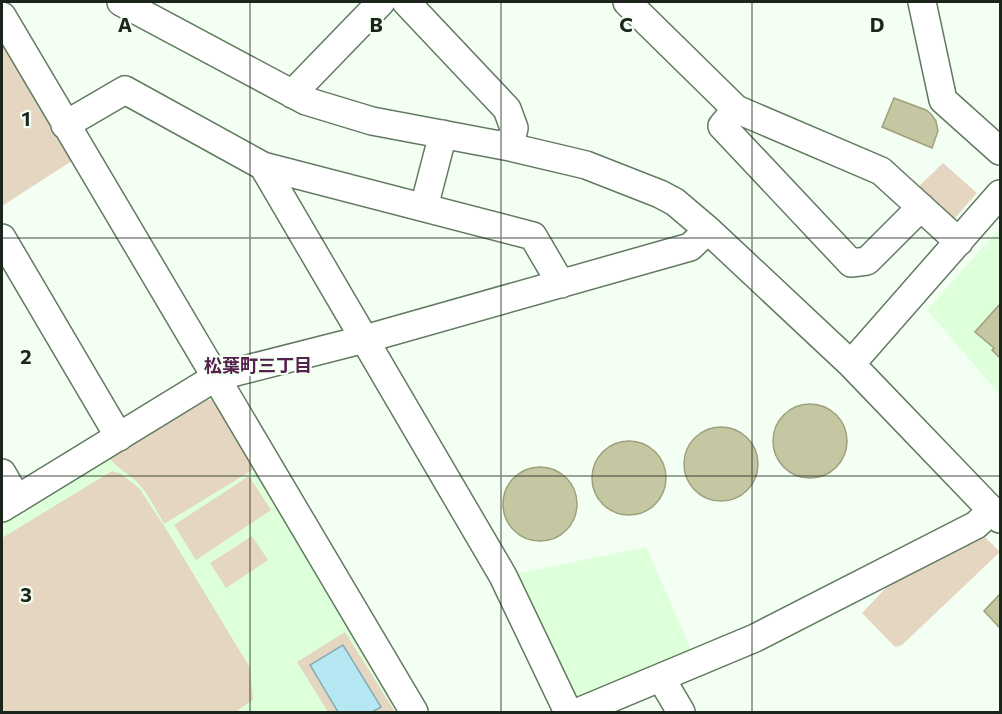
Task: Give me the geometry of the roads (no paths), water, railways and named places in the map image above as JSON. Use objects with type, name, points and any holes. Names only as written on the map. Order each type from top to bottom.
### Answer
[{"type":"street","points":[[121,2],[306,101],[372,121],[510,147],[586,165],[675,202],[851,364],[996,514],[755,639],[578,712]]},
{"type":"street","points":[[292,94],[381,2]]},
{"type":"street","points":[[406,2],[507,109],[514,128],[510,147]]},
{"type":"street","points":[[627,2],[736,109],[880,171],[960,242]]},
{"type":"street","points":[[922,2],[943,100],[1000,151]]},
{"type":"street","points":[[2,16],[414,712]]},
{"type":"street","points":[[65,125],[125,90],[263,166],[533,236],[561,284]]},
{"type":"street","points":[[736,109],[722,126],[851,263],[867,261],[921,207]]},
{"type":"street","points":[[424,207],[443,134]]},
{"type":"street","points":[[263,166],[503,576],[568,712]]},
{"type":"street","points":[[851,364],[1000,194]]},
{"type":"street","points":[[2,473],[9,503],[216,377],[365,339],[690,248],[708,230]]},
{"type":"street","points":[[2,238],[119,436]]},
{"type":"street","points":[[660,678],[681,712]]},
{"type":"water","points":[[343,645],[381,707],[372,712],[338,712],[310,665]]},
{"type":"district","name":"松葉町三丁目","points":[[258,365]]}]
